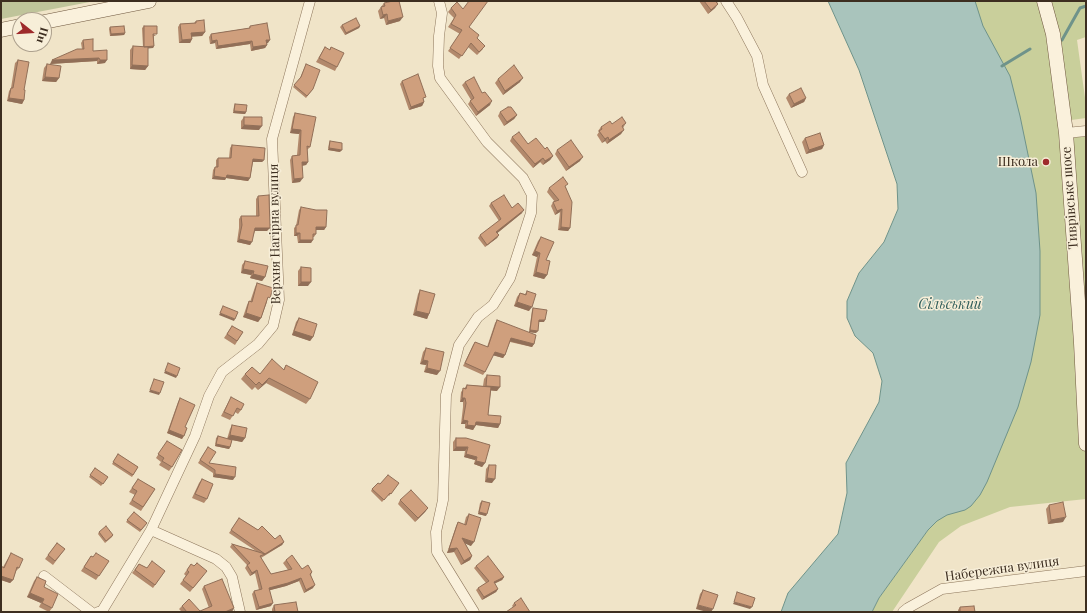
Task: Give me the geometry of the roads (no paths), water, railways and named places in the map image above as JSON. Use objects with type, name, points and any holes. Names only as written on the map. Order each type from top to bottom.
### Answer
[{"type":"main road","points":[[52,20],[149,1]]},
{"type":"main road","name":"Тиврівське шосе","points":[[1044,1],[1053,34],[1066,133],[1083,343],[1086,444]]},
{"type":"main road","points":[[1,30],[12,28]]},
{"type":"street","name":"Верхня Нагірна вулиця","points":[[98,612],[102,611],[151,530],[194,436],[209,396],[222,372],[258,344],[273,326],[279,300],[272,139],[310,1]]},
{"type":"street","points":[[439,1],[442,13],[438,66],[440,78],[487,142],[523,178],[532,195],[531,213],[510,278],[493,305],[478,317],[459,345],[446,395],[444,500],[436,532],[437,552],[474,612]]},
{"type":"street","points":[[726,1],[737,18],[757,56],[763,85],[802,172]]},
{"type":"street","points":[[1066,133],[1086,131]]},
{"type":"street","points":[[151,530],[216,559],[226,568],[232,577],[240,612]]},
{"type":"street","name":"Набережна вулиця","points":[[903,612],[942,590],[1086,571]]},
{"type":"street","points":[[44,576],[91,612]]},
{"type":"water","name":"Сільський","points":[[828,1],[975,1],[983,26],[1010,76],[1036,193],[1040,251],[1040,315],[1031,362],[1018,407],[987,482],[980,495],[971,506],[965,510],[947,515],[937,521],[928,530],[879,598],[872,612],[781,612],[788,593],[838,534],[847,493],[846,463],[879,402],[882,381],[873,353],[855,336],[847,318],[847,301],[859,273],[884,242],[898,209],[897,184],[859,70]]},
{"type":"waterway","points":[[1062,40],[1080,8],[1086,6]]},
{"type":"waterway","points":[[1002,66],[1030,49]]},
{"type":"place","name":"Школа","points":[[1046,162]]}]
